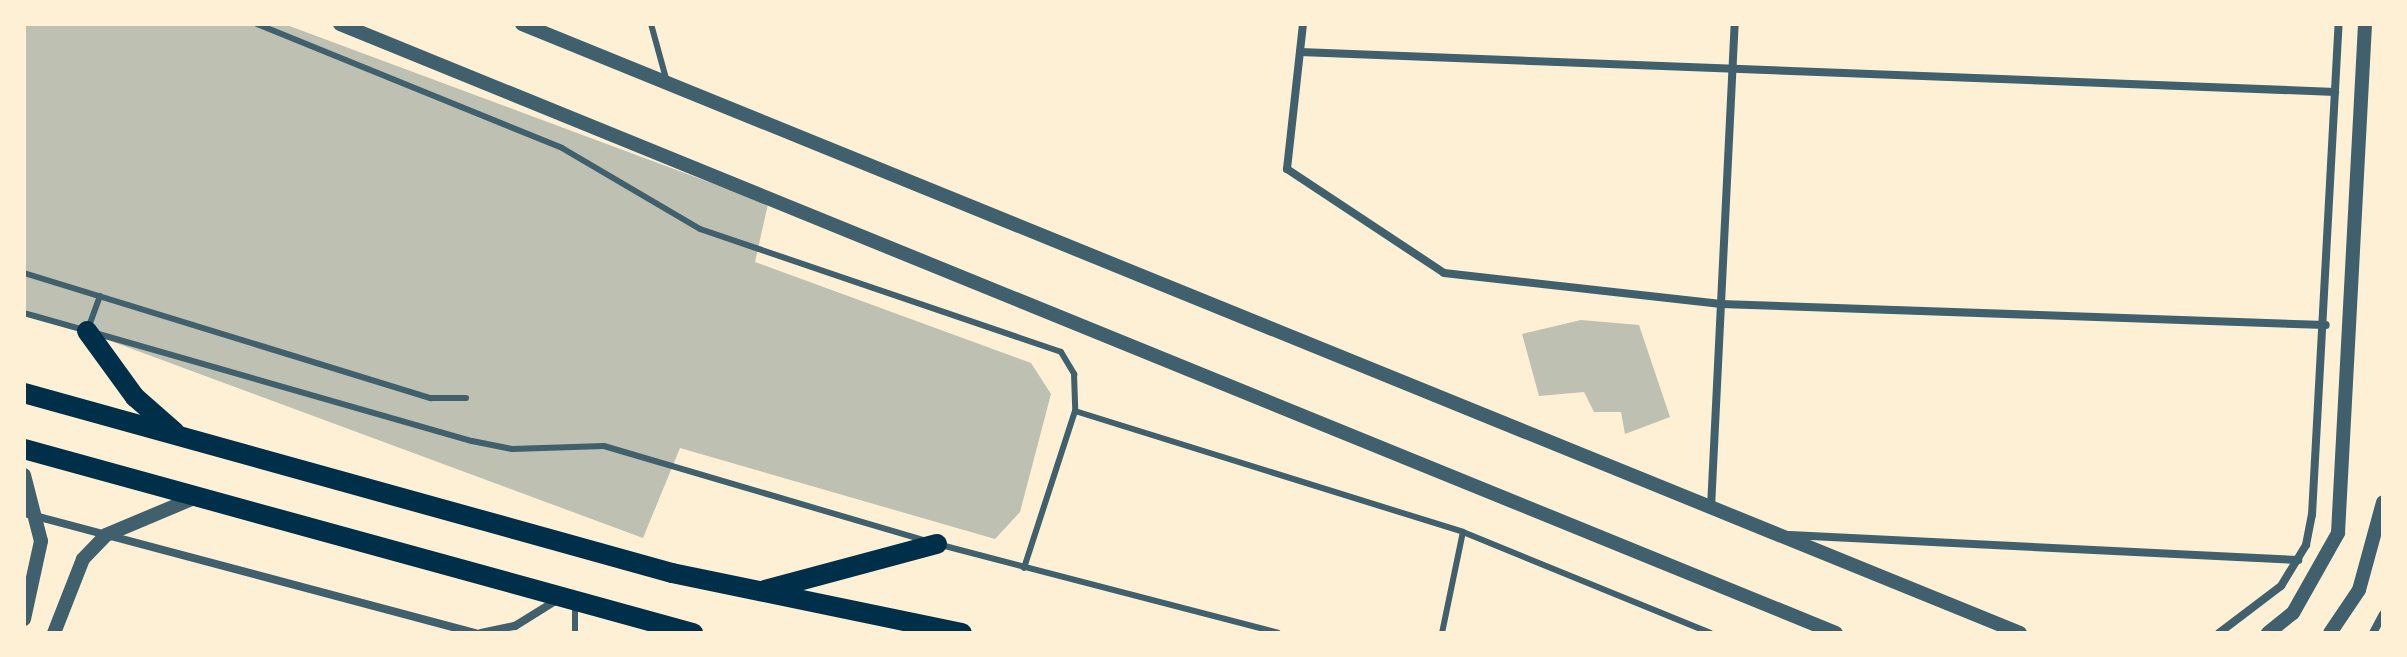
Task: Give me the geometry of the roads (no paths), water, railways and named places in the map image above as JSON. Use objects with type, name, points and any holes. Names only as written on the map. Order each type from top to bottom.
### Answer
[{"type":"highway","points":[[87,331],[127,388],[182,438]]},
{"type":"highway","points":[[24,393],[182,438],[761,591],[962,633]]},
{"type":"highway","points":[[24,449],[693,633]]},
{"type":"highway","points":[[761,591],[937,544]]},
{"type":"street","points":[[340,24],[1836,633]]},
{"type":"street","points":[[522,24],[1769,534],[2020,633]]},
{"type":"street","points":[[1303,24],[1287,169],[1444,273],[1721,304],[2326,325]]},
{"type":"street","points":[[1711,508],[1735,24]]},
{"type":"street","points":[[2219,633],[2253,614],[2298,560],[2312,515],[2326,325],[2339,24]]},
{"type":"street","points":[[2268,633],[2293,613],[2338,533],[2365,24]]},
{"type":"street","points":[[1300,52],[2335,92]]},
{"type":"street","points":[[24,475],[40,559],[24,619]]},
{"type":"street","points":[[54,633],[83,559],[106,535],[199,496]]},
{"type":"street","points":[[2330,633],[2359,590],[2383,502]]},
{"type":"street","points":[[31,515],[478,633],[515,626],[568,599]]},
{"type":"street","points":[[1769,534],[2298,560]]},
{"type":"street","points":[[2373,633],[2383,614]]},
{"type":"lane","points":[[257,24],[562,148],[700,229],[1061,352],[1074,374],[1075,411],[1024,568]]},
{"type":"lane","points":[[641,24],[652,26],[667,83]]},
{"type":"lane","points":[[24,273],[431,398],[466,398]]},
{"type":"lane","points":[[87,331],[100,296]]},
{"type":"lane","points":[[24,313],[472,441],[512,449],[604,446],[937,544],[1278,633]]},
{"type":"lane","points":[[1075,411],[1463,532],[1710,633]]},
{"type":"lane","points":[[1442,633],[1463,532]]},
{"type":"lane","points":[[568,599],[575,633]]}]
